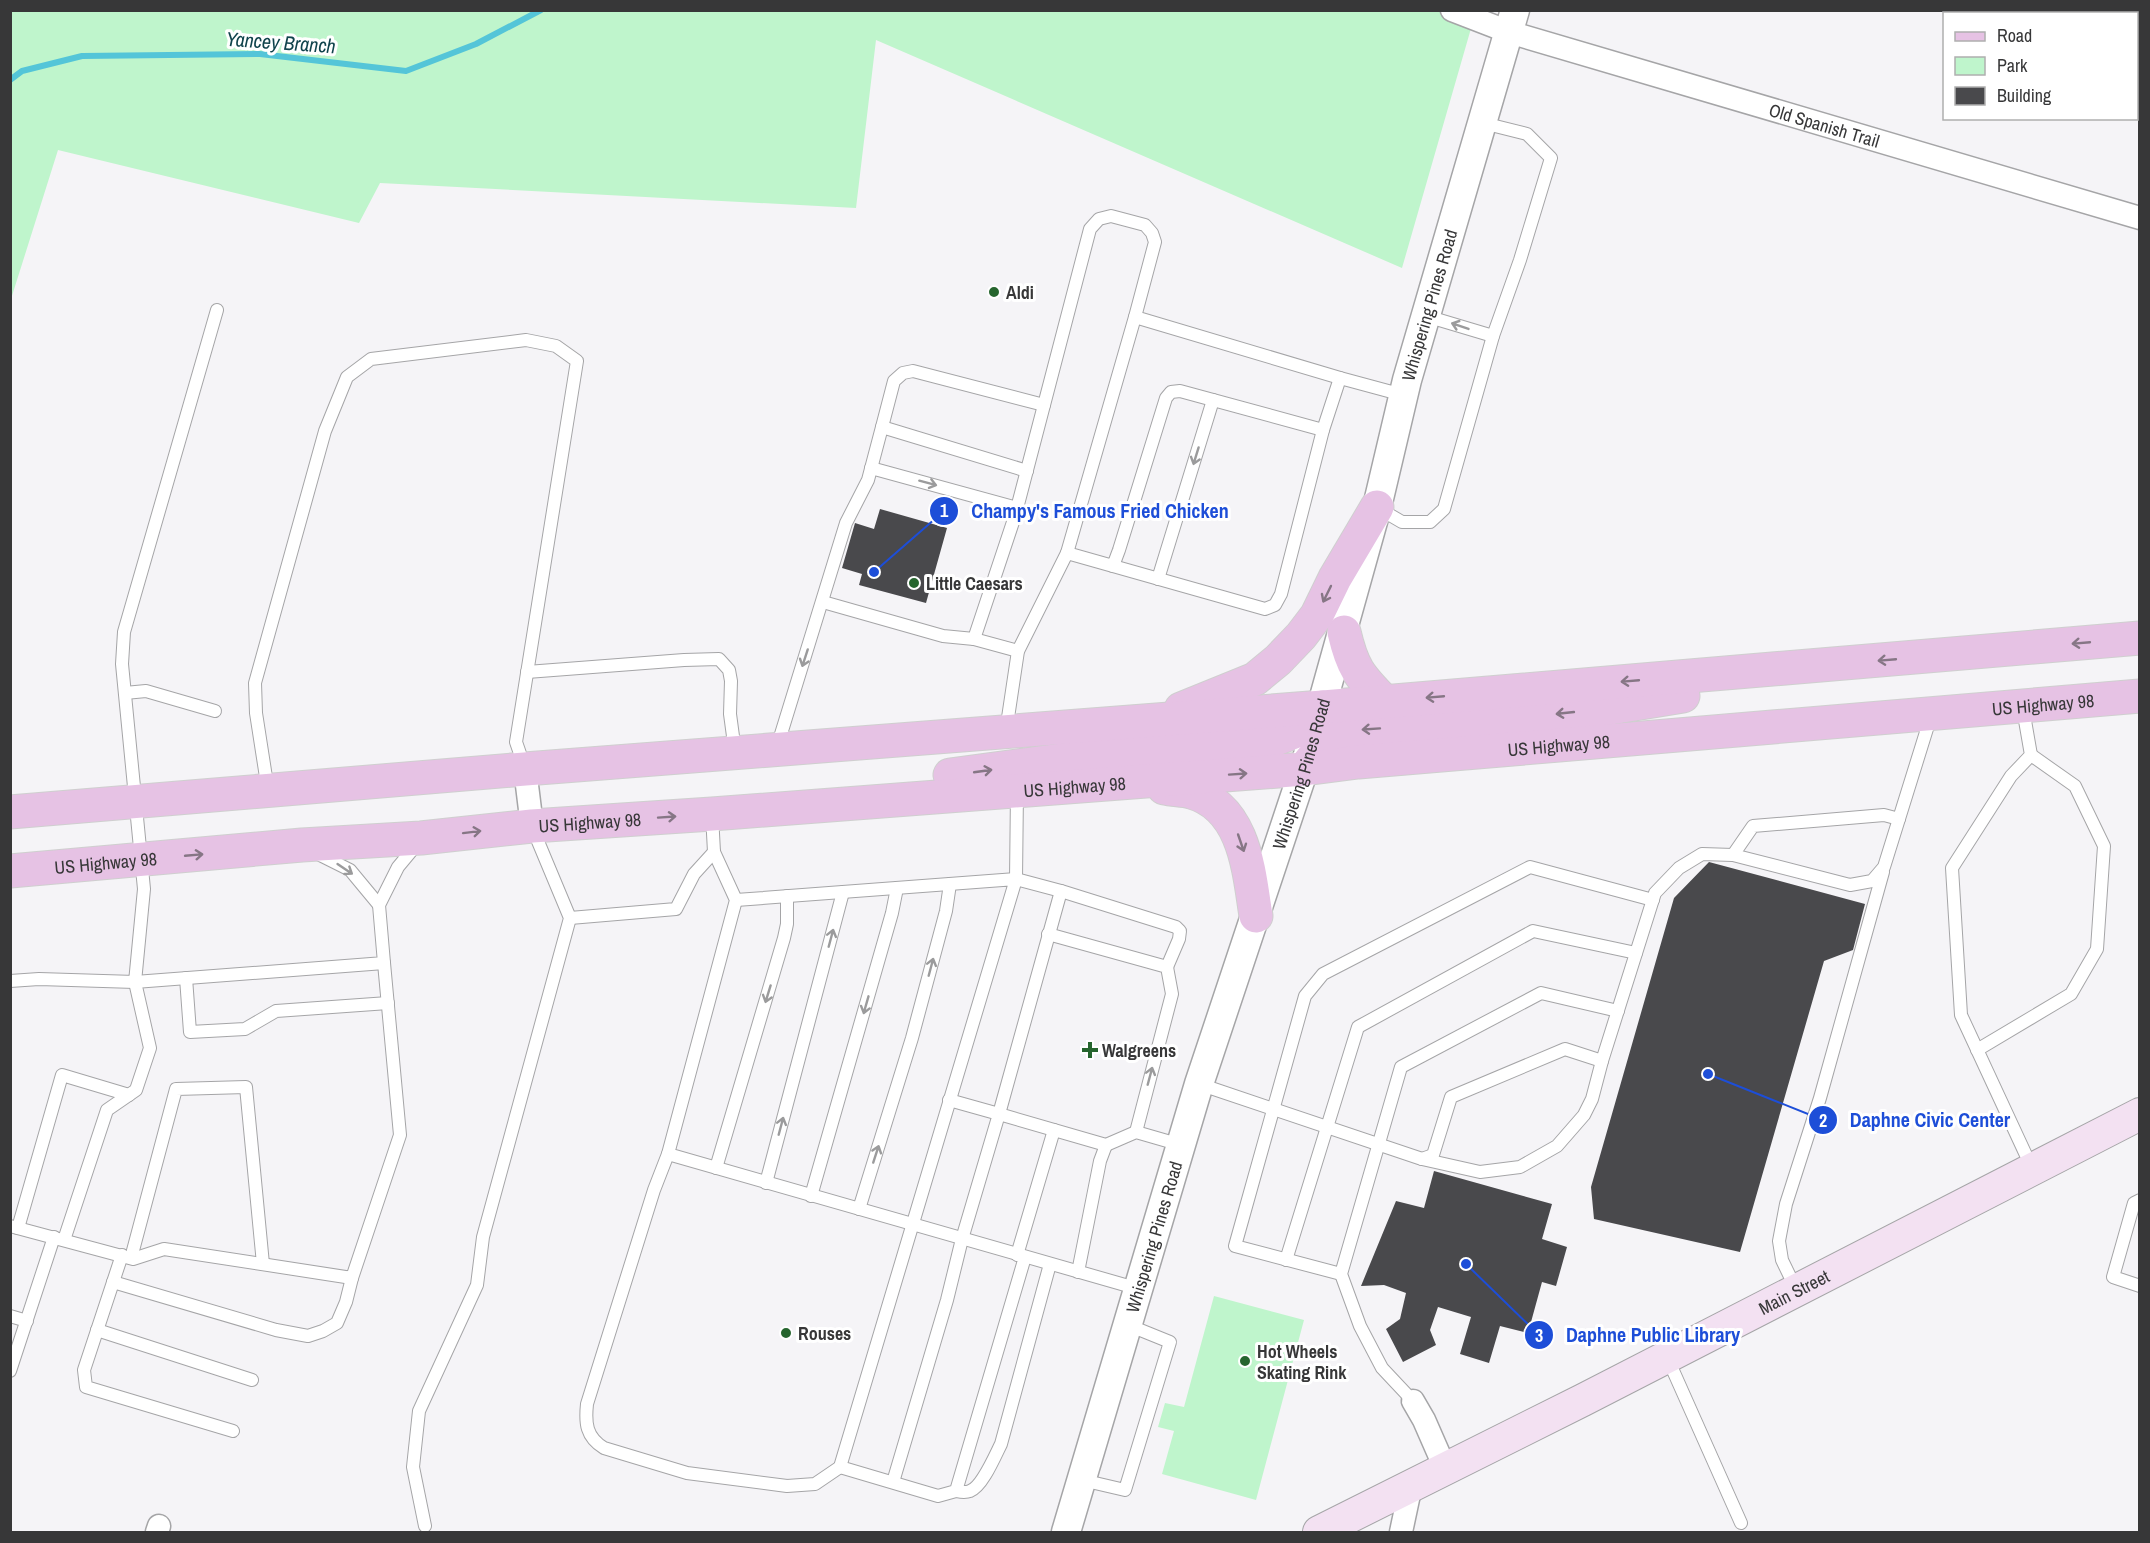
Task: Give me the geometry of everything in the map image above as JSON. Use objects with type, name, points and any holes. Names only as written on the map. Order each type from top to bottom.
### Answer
[{"type":"main road","points":[[1153,720],[1255,679],[1278,660],[1317,615],[1335,578],[1377,507]]},
{"type":"main road","points":[[1344,632],[1350,658],[1361,679],[1384,701]]},
{"type":"main road","points":[[10,812],[525,769],[1323,707],[2139,638]]},
{"type":"main road","points":[[1304,769],[1320,748],[1337,736],[1358,730],[1524,718],[1610,708],[1730,688],[1829,664]]},
{"type":"main road","name":"US Highway 98","points":[[10,871],[302,845],[422,838],[532,826],[1304,769],[1370,761],[2139,696]]},
{"type":"main road","points":[[824,806],[915,780],[1099,755],[1263,744],[1299,730],[1323,707]]},
{"type":"main road","points":[[1123,783],[1192,792],[1214,803],[1240,836],[1256,916]]},
{"type":"main road","name":"Main Street","points":[[1319,1533],[2139,1114]]},
{"type":"street","name":"Old Spanish Trail","points":[[1452,10],[1512,21],[2139,218]]},
{"type":"street","name":"Whispering Pines Road","points":[[1066,1533],[1199,1084],[1323,707],[1377,507],[1404,395],[1512,21]]},
{"type":"street","points":[[525,769],[532,826]]},
{"type":"street","points":[[1413,1401],[1424,1420],[1444,1468]]},
{"type":"street","points":[[1401,1533],[1411,1485]]},
{"type":"lane","points":[[1377,507],[1402,522],[1430,522],[1444,509],[1493,336],[1520,260],[1551,158],[1527,134],[1483,123]]},
{"type":"lane","points":[[974,639],[1017,508],[1090,229],[1099,219],[1111,216],[1145,225],[1152,233],[1155,242],[1135,317],[1067,553],[1018,651],[1006,732]]},
{"type":"lane","points":[[10,1371],[107,1110],[136,1090],[150,1048],[135,982],[144,889],[122,664],[124,632],[217,310]]},
{"type":"lane","points":[[1426,316],[1493,336]]},
{"type":"lane","points":[[1135,317],[1404,395]]},
{"type":"lane","points":[[268,790],[256,713],[255,682],[325,431],[347,377],[371,359],[526,340],[556,346],[577,361],[516,742],[525,769]]},
{"type":"lane","points":[[776,750],[846,523],[872,468],[894,381],[903,373],[913,371],[1044,405]]},
{"type":"lane","points":[[1067,553],[1265,609],[1275,605],[1281,594],[1323,430],[1340,378]]},
{"type":"lane","points":[[1113,566],[1166,399],[1171,393],[1180,391],[1323,430]]},
{"type":"lane","points":[[1158,579],[1213,400]]},
{"type":"lane","points":[[882,427],[1027,471]]},
{"type":"lane","points":[[872,468],[1017,508]]},
{"type":"lane","points":[[823,602],[943,636],[974,639],[1018,651]]},
{"type":"lane","points":[[527,672],[719,659],[729,670],[731,681],[730,714],[735,753]]},
{"type":"lane","points":[[125,693],[146,691],[215,711]]},
{"type":"lane","points":[[1977,1050],[2071,994],[2097,949],[2104,846],[2075,786],[2031,755],[2023,706]]},
{"type":"lane","points":[[1796,1290],[1782,1260],[1779,1241],[1786,1203],[1820,1098],[1885,864],[1932,714]]},
{"type":"lane","points":[[2031,755],[2011,776],[1952,868],[1961,1015],[2032,1169]]},
{"type":"lane","points":[[712,814],[714,852],[736,900],[668,1154],[654,1190],[587,1404],[585,1422],[589,1435],[604,1448],[667,1468],[687,1473],[788,1486],[815,1484],[840,1467],[1016,879],[1017,790]]},
{"type":"lane","points":[[1733,855],[1753,826],[1884,815],[1899,819]]},
{"type":"lane","points":[[424,1526],[413,1467],[419,1411],[477,1285],[483,1237],[570,918],[532,826]]},
{"type":"lane","points":[[113,1282],[276,1330],[308,1336],[337,1323],[346,1302],[400,1136],[379,905],[398,867],[422,838]]},
{"type":"lane","points":[[302,845],[350,870],[379,905]]},
{"type":"lane","points":[[570,918],[676,909],[694,874],[714,852]]},
{"type":"lane","points":[[1199,1084],[1422,1159],[1479,1172],[1520,1167],[1557,1146],[1584,1115],[1592,1099],[1602,1060],[1655,893],[1679,868],[1702,854],[1733,855],[1850,885],[1872,881],[1885,864]]},
{"type":"lane","points":[[1341,1274],[1235,1246],[1305,996],[1323,974],[1530,867],[1653,900]]},
{"type":"lane","points":[[736,900],[1016,879],[1176,927],[1180,931],[1179,939],[1167,967],[1172,993],[1136,1132]]},
{"type":"lane","points":[[859,1209],[912,1038],[946,911],[950,884]]},
{"type":"lane","points":[[811,1196],[892,913],[897,888]]},
{"type":"lane","points":[[893,1482],[947,1300],[962,1239],[1061,891]]},
{"type":"lane","points":[[766,1183],[843,892]]},
{"type":"lane","points":[[716,1168],[784,938],[787,924],[787,896]]},
{"type":"lane","points":[[1286,1260],[1358,1027],[1533,931],[1636,953]]},
{"type":"lane","points":[[1048,934],[1167,967]]},
{"type":"lane","points":[[10,981],[39,979],[135,982],[384,963]]},
{"type":"lane","points":[[186,978],[190,1032],[245,1029],[276,1011],[387,1003]]},
{"type":"lane","points":[[1413,1401],[1382,1368],[1360,1326],[1341,1274],[1401,1067],[1541,993],[1618,1011]]},
{"type":"lane","points":[[1422,1159],[1433,1155],[1451,1096],[1565,1049],[1602,1060]]},
{"type":"lane","points":[[129,1095],[62,1075],[14,1227],[126,1256],[164,1249],[352,1278]]},
{"type":"lane","points":[[233,1431],[86,1387],[84,1370],[113,1282],[126,1256],[176,1089],[246,1087],[263,1264]]},
{"type":"lane","points":[[949,1100],[1106,1145],[1136,1132],[1181,1144]]},
{"type":"lane","points":[[956,1491],[1054,1130]]},
{"type":"lane","points":[[1078,1272],[1100,1161],[1106,1145]]},
{"type":"lane","points":[[668,1154],[1139,1289]]},
{"type":"lane","points":[[2139,1200],[2134,1203],[2113,1277],[2139,1286]]},
{"type":"lane","points":[[840,1467],[938,1496],[956,1491],[965,1493],[973,1491],[989,1468],[1001,1444],[1050,1264]]},
{"type":"lane","points":[[10,1316],[27,1321]]},
{"type":"lane","points":[[1082,1480],[1125,1490],[1170,1342],[1128,1325]]},
{"type":"lane","points":[[97,1330],[252,1380]]},
{"type":"lane","points":[[1667,1357],[1741,1523]]},
{"type":"green space","points":[[11,11],[1476,11],[1402,268],[876,40],[856,208],[380,183],[359,223],[58,150],[11,299]]},
{"type":"green space","name":"Hot Wheels Skating Rink","points":[[1214,1296],[1304,1320],[1256,1500],[1162,1474],[1174,1431],[1158,1427],[1165,1403],[1184,1407]]},
{"type":"building","points":[[880,509],[947,528],[926,603],[859,585],[862,574],[842,568],[855,523],[874,529]]},
{"type":"building","points":[[1709,862],[1865,904],[1853,950],[1824,961],[1740,1252],[1594,1219],[1591,1187],[1674,898]]},
{"type":"building","points":[[1434,1171],[1552,1204],[1542,1239],[1567,1247],[1556,1286],[1542,1282],[1528,1333],[1500,1326],[1489,1363],[1460,1354],[1471,1317],[1438,1307],[1430,1330],[1436,1345],[1403,1362],[1386,1329],[1400,1319],[1406,1293],[1384,1285],[1361,1286],[1396,1201],[1424,1208]]},
{"type":"waterway","name":"Yancey Branch","points":[[10,80],[22,71],[82,56],[260,54],[406,71],[476,44],[541,10]]},
{"type":"place","name":"Aldi","points":[[994,292]]},
{"type":"place","name":"Champy's Famous Fried Chicken","points":[[874,572]]},
{"type":"place","name":"Little Caesars","points":[[914,583]]},
{"type":"place","name":"Walgreens","points":[[1090,1050]]},
{"type":"place","name":"Daphne Civic Center","points":[[1708,1074]]},
{"type":"place","name":"Daphne Public Library","points":[[1466,1264]]},
{"type":"place","name":"Rouses","points":[[786,1333]]},
{"type":"place","name":"Hot Wheels Skating Rink","points":[[1245,1361]]}]
